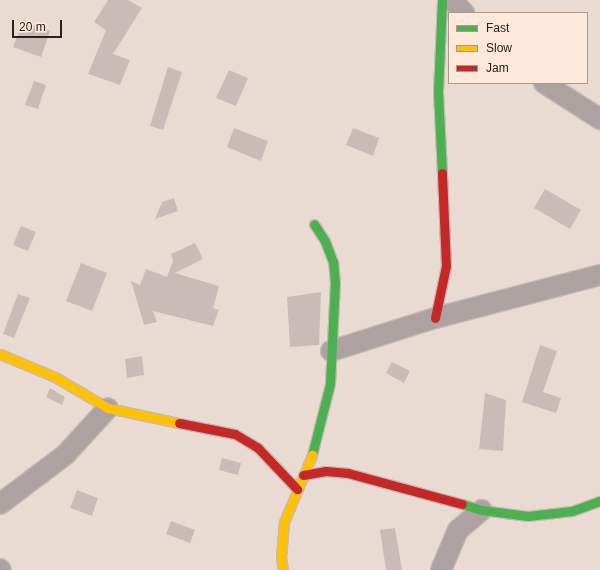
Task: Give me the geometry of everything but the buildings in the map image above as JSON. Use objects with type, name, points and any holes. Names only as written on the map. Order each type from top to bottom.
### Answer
[{"type":"street","points":[[436,318],[446,266],[438,92],[442,0]]},
{"type":"street","points":[[452,0],[463,12]]},
{"type":"street","points":[[546,84],[600,119]]},
{"type":"street","points":[[283,570],[281,557],[284,522],[313,452],[326,407],[335,283],[333,262],[325,241],[314,224]]},
{"type":"street","points":[[331,351],[436,318],[600,275]]},
{"type":"street","points":[[0,354],[55,377],[108,408],[235,434],[258,448],[297,489]]},
{"type":"street","points":[[0,504],[66,454],[108,408]]},
{"type":"street","points":[[303,475],[326,471],[348,473],[482,510],[528,516],[550,515],[572,511],[600,501]]},
{"type":"street","points":[[441,570],[458,530],[465,522],[482,510]]},
{"type":"traffic: fast","points":[[442,0],[438,92],[442,173]]},
{"type":"traffic: fast","points":[[312,455],[330,384],[335,283],[333,262],[325,241],[314,224]]},
{"type":"traffic: fast","points":[[462,504],[482,510],[528,516],[572,511],[600,501]]},
{"type":"traffic: slow","points":[[0,354],[55,377],[108,408],[179,423]]},
{"type":"traffic: slow","points":[[283,570],[281,557],[284,522],[312,455]]},
{"type":"traffic: jam","points":[[435,318],[446,266],[442,173]]},
{"type":"traffic: jam","points":[[179,423],[235,434],[258,448],[297,489]]},
{"type":"traffic: jam","points":[[303,475],[326,471],[348,473],[462,504]]}]
